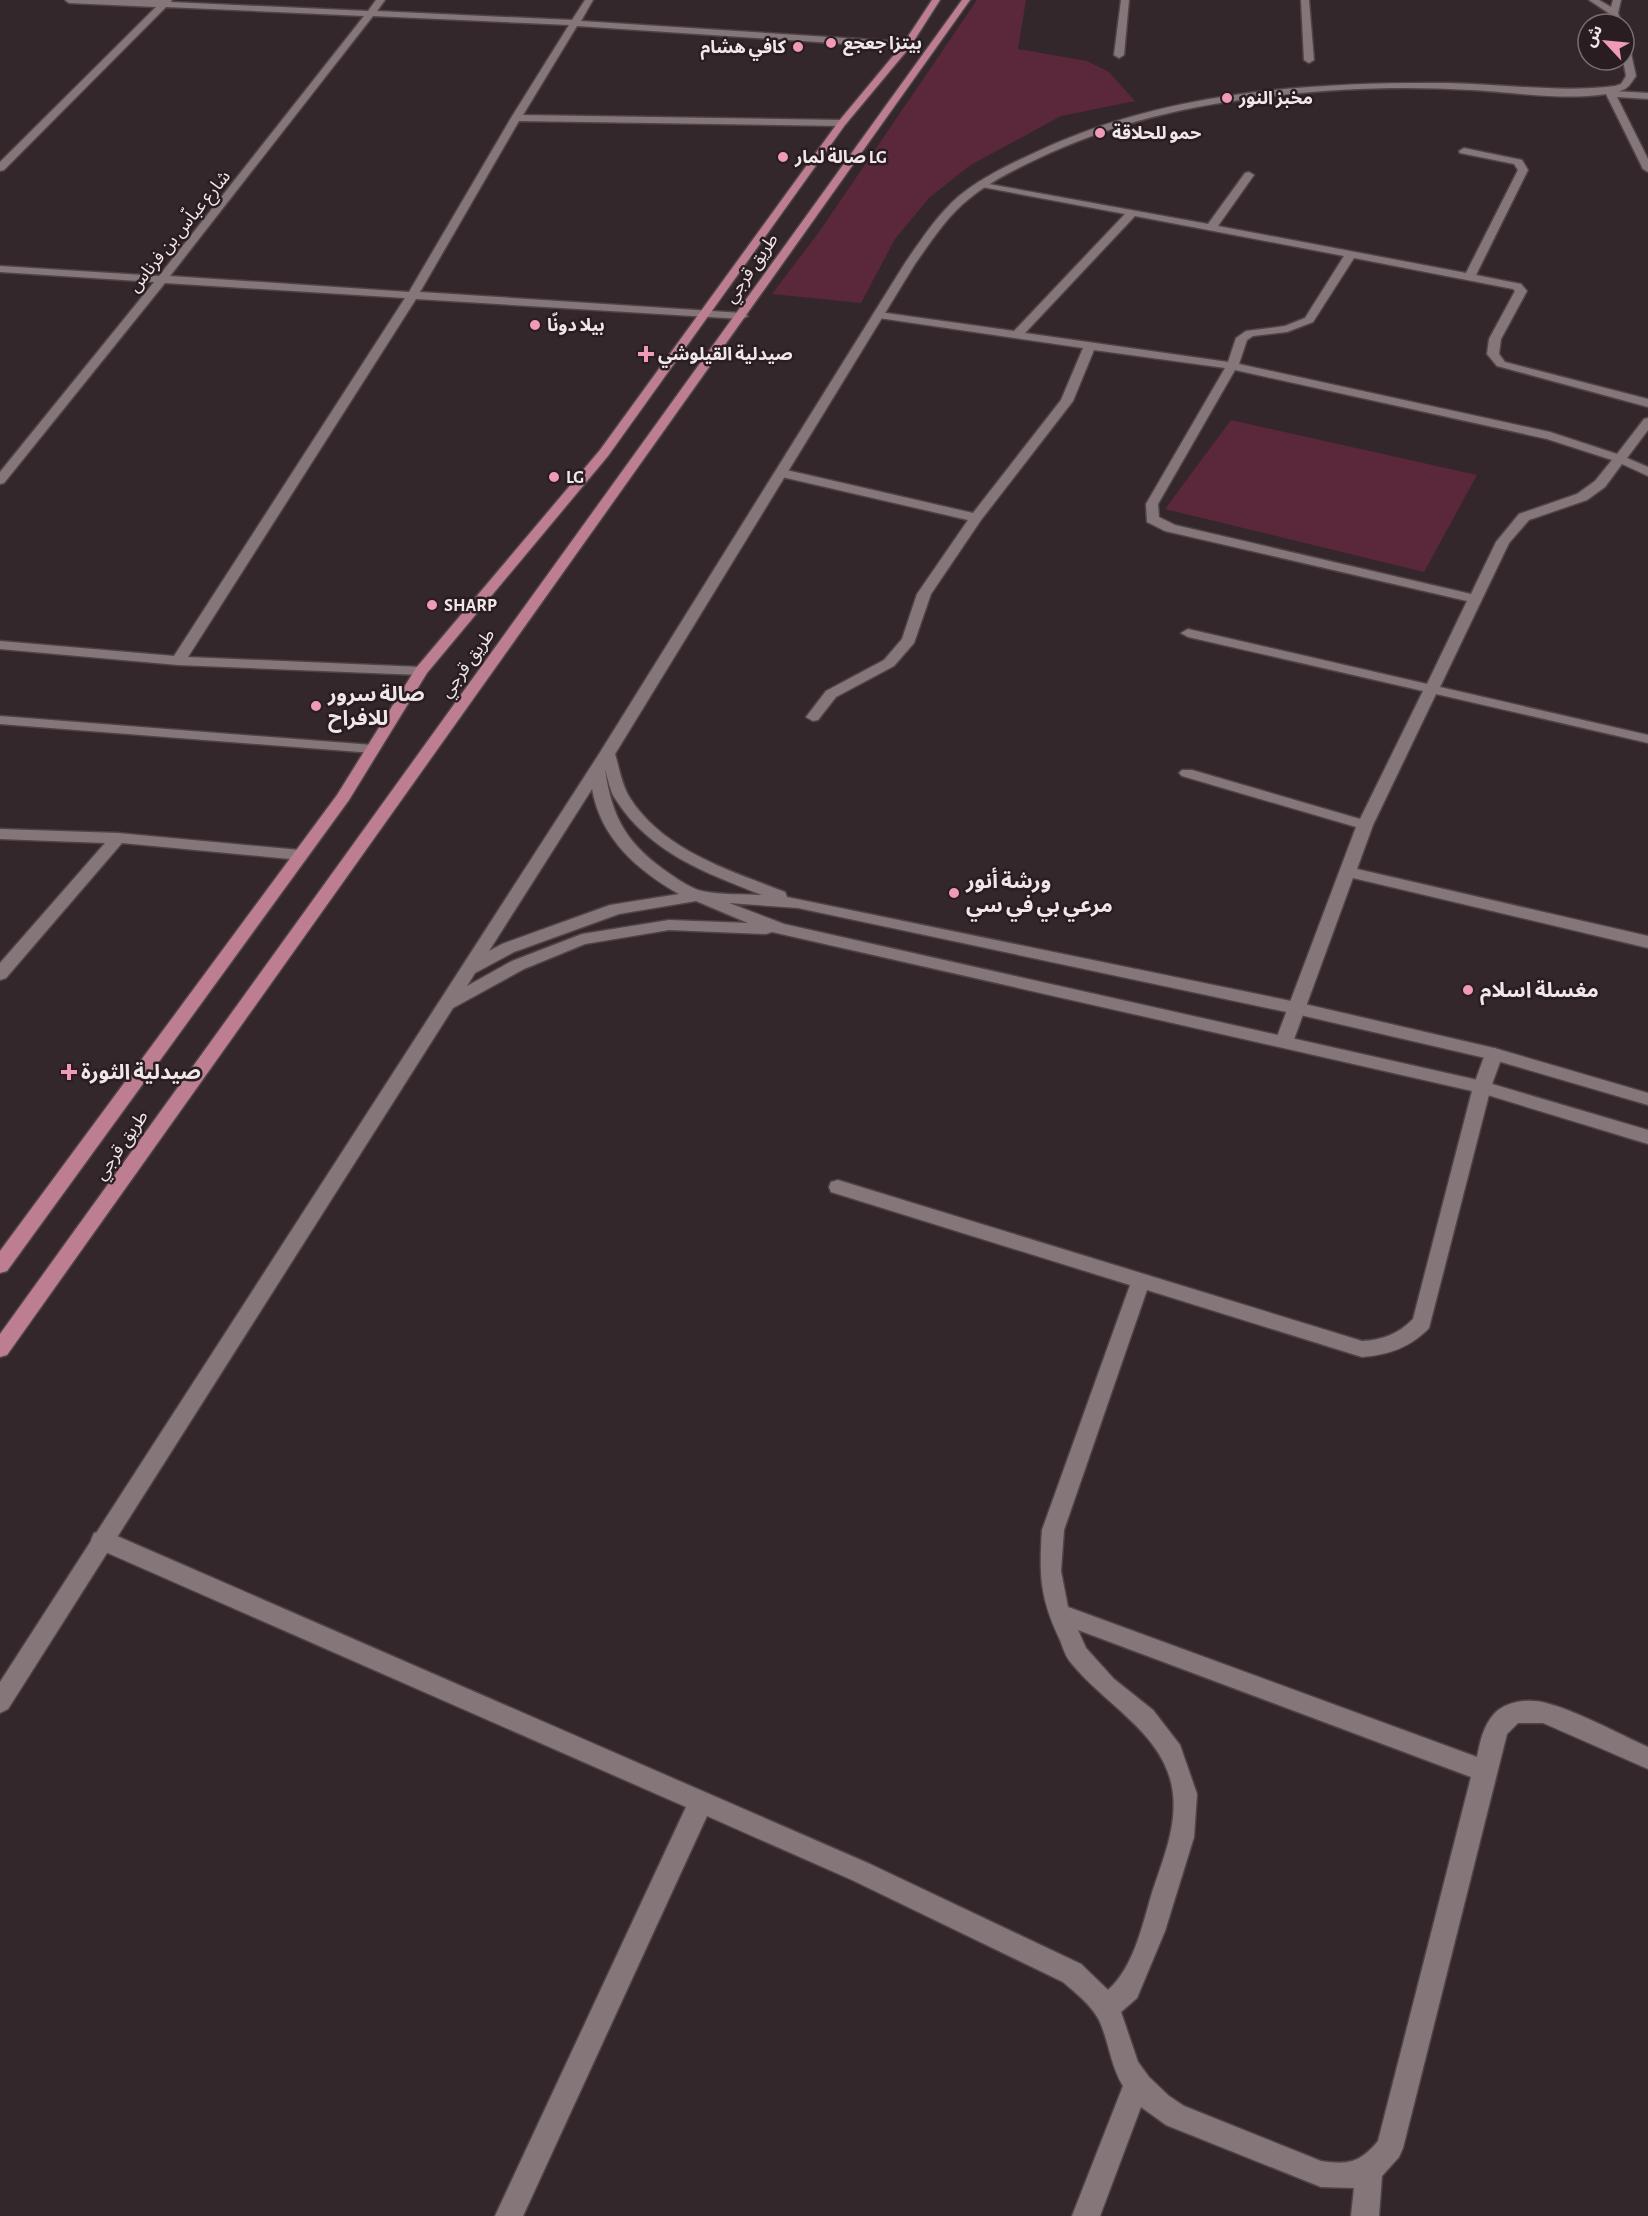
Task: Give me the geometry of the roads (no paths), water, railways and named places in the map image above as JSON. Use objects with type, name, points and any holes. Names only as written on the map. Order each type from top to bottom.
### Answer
[{"type":"highway","name":"طريق قرجي","points":[[0,1266],[344,797],[421,671],[604,453],[842,123],[907,45],[936,0]]},
{"type":"highway","name":"طريق قرجي","points":[[0,1349],[364,838],[742,316],[846,165],[966,0]]},
{"type":"street","points":[[69,0],[166,2],[575,23],[907,45]]},
{"type":"street","name":"شارع عباّس بن فرناس","points":[[0,480],[360,30],[381,0]]},
{"type":"street","points":[[178,662],[413,295],[516,118],[590,0]]},
{"type":"street","points":[[1119,55],[1125,0]]},
{"type":"street","points":[[1305,0],[1309,60]]},
{"type":"street","points":[[1593,0],[1612,12]]},
{"type":"street","points":[[0,168],[166,2]]},
{"type":"street","points":[[1610,92],[1624,86],[1631,76],[1630,72]]},
{"type":"street","points":[[0,1702],[470,970],[782,473],[910,263],[947,213],[982,184],[1045,150],[1083,133],[1154,113],[1287,90],[1384,86],[1610,92],[1648,96]]},
{"type":"street","points":[[1610,92],[1648,169]]},
{"type":"street","points":[[516,118],[842,123]]},
{"type":"street","points":[[1464,151],[1518,162],[1523,170],[1470,276]]},
{"type":"street","points":[[1210,229],[1249,175]]},
{"type":"street","points":[[982,184],[1517,286],[1521,291],[1495,339],[1492,354],[1501,364],[1648,403]]},
{"type":"street","points":[[1017,335],[1132,213]]},
{"type":"street","points":[[1351,254],[1309,320],[1287,329],[1246,334],[1242,338],[1232,366],[1152,504],[1152,519],[1181,531],[1475,599]]},
{"type":"street","points":[[0,269],[742,316]]},
{"type":"street","points":[[879,315],[1232,366],[1550,436],[1620,459],[1648,472]]},
{"type":"street","points":[[813,717],[831,694],[889,663],[909,640],[924,594],[976,518],[1067,400],[1090,346]]},
{"type":"street","points":[[1284,1042],[1365,825],[1503,542],[1524,517],[1582,497],[1600,483],[1648,422]]},
{"type":"street","points":[[782,473],[976,518]]},
{"type":"street","points":[[1188,633],[1648,739]]},
{"type":"street","points":[[0,645],[178,662],[421,671]]},
{"type":"street","points":[[0,720],[373,749]]},
{"type":"street","points":[[606,754],[622,798],[656,836],[700,866],[798,903]]},
{"type":"street","points":[[597,769],[601,799],[614,831],[645,866],[697,896],[780,929],[1482,1087],[1648,1137]]},
{"type":"street","points":[[1187,772],[1365,825]]},
{"type":"street","points":[[0,834],[118,838],[300,855]]},
{"type":"street","points":[[0,974],[118,838]]},
{"type":"street","points":[[1348,872],[1648,942]]},
{"type":"street","points":[[470,970],[508,948],[616,909],[697,896],[798,903],[1296,1008],[1494,1054],[1648,1099]]},
{"type":"street","points":[[448,1004],[518,965],[582,939],[669,925],[780,929]]},
{"type":"street","points":[[838,1187],[1362,1349],[1382,1348],[1400,1342],[1413,1333],[1422,1322],[1427,1309],[1482,1087],[1494,1054]]},
{"type":"street","points":[[1106,2007],[1128,1989],[1154,1931],[1182,1837],[1185,1794],[1172,1753],[1145,1718],[1106,1686],[1078,1655],[1058,1613],[1050,1570],[1053,1530],[1141,1280]]},
{"type":"street","points":[[102,1540],[861,1872],[1051,1962],[1072,1973],[1090,1988],[1106,2007],[1119,2039],[1125,2062],[1137,2084],[1154,2102],[1175,2116],[1321,2174],[1339,2177],[1356,2176],[1369,2170],[1390,2148],[1494,1734],[1501,1722],[1511,1714],[1527,1710],[1545,1713],[1648,1758]]},
{"type":"street","points":[[1058,1613],[1485,1771]]},
{"type":"street","points":[[509,2216],[701,1803]]},
{"type":"street","points":[[1086,2216],[1137,2084]]},
{"type":"street","points":[[1365,2216],[1369,2170]]},
{"type":"place","name":"بيتزا جعجع","points":[[831,43]]},
{"type":"place","name":"كافي هشام","points":[[798,47]]},
{"type":"place","name":"مخبز النور","points":[[1227,98]]},
{"type":"place","name":"حمو للحلاقة","points":[[1100,133]]},
{"type":"place","name":"صالة لمار LG","points":[[783,157]]},
{"type":"place","name":"بيلا دونّا","points":[[535,325]]},
{"type":"place","name":"صيدلية القيلوشي","points":[[646,354]]},
{"type":"place","name":"LG","points":[[554,477]]},
{"type":"place","name":"SHARP","points":[[432,605]]},
{"type":"place","name":"صالة سرور للافراح","points":[[316,706]]},
{"type":"place","name":"ورشة أنور مرعي بي في سي","points":[[954,893]]},
{"type":"place","name":"مغسلة اسلام","points":[[1468,990]]},
{"type":"place","name":"صيدلية الثورة","points":[[69,1072]]}]
